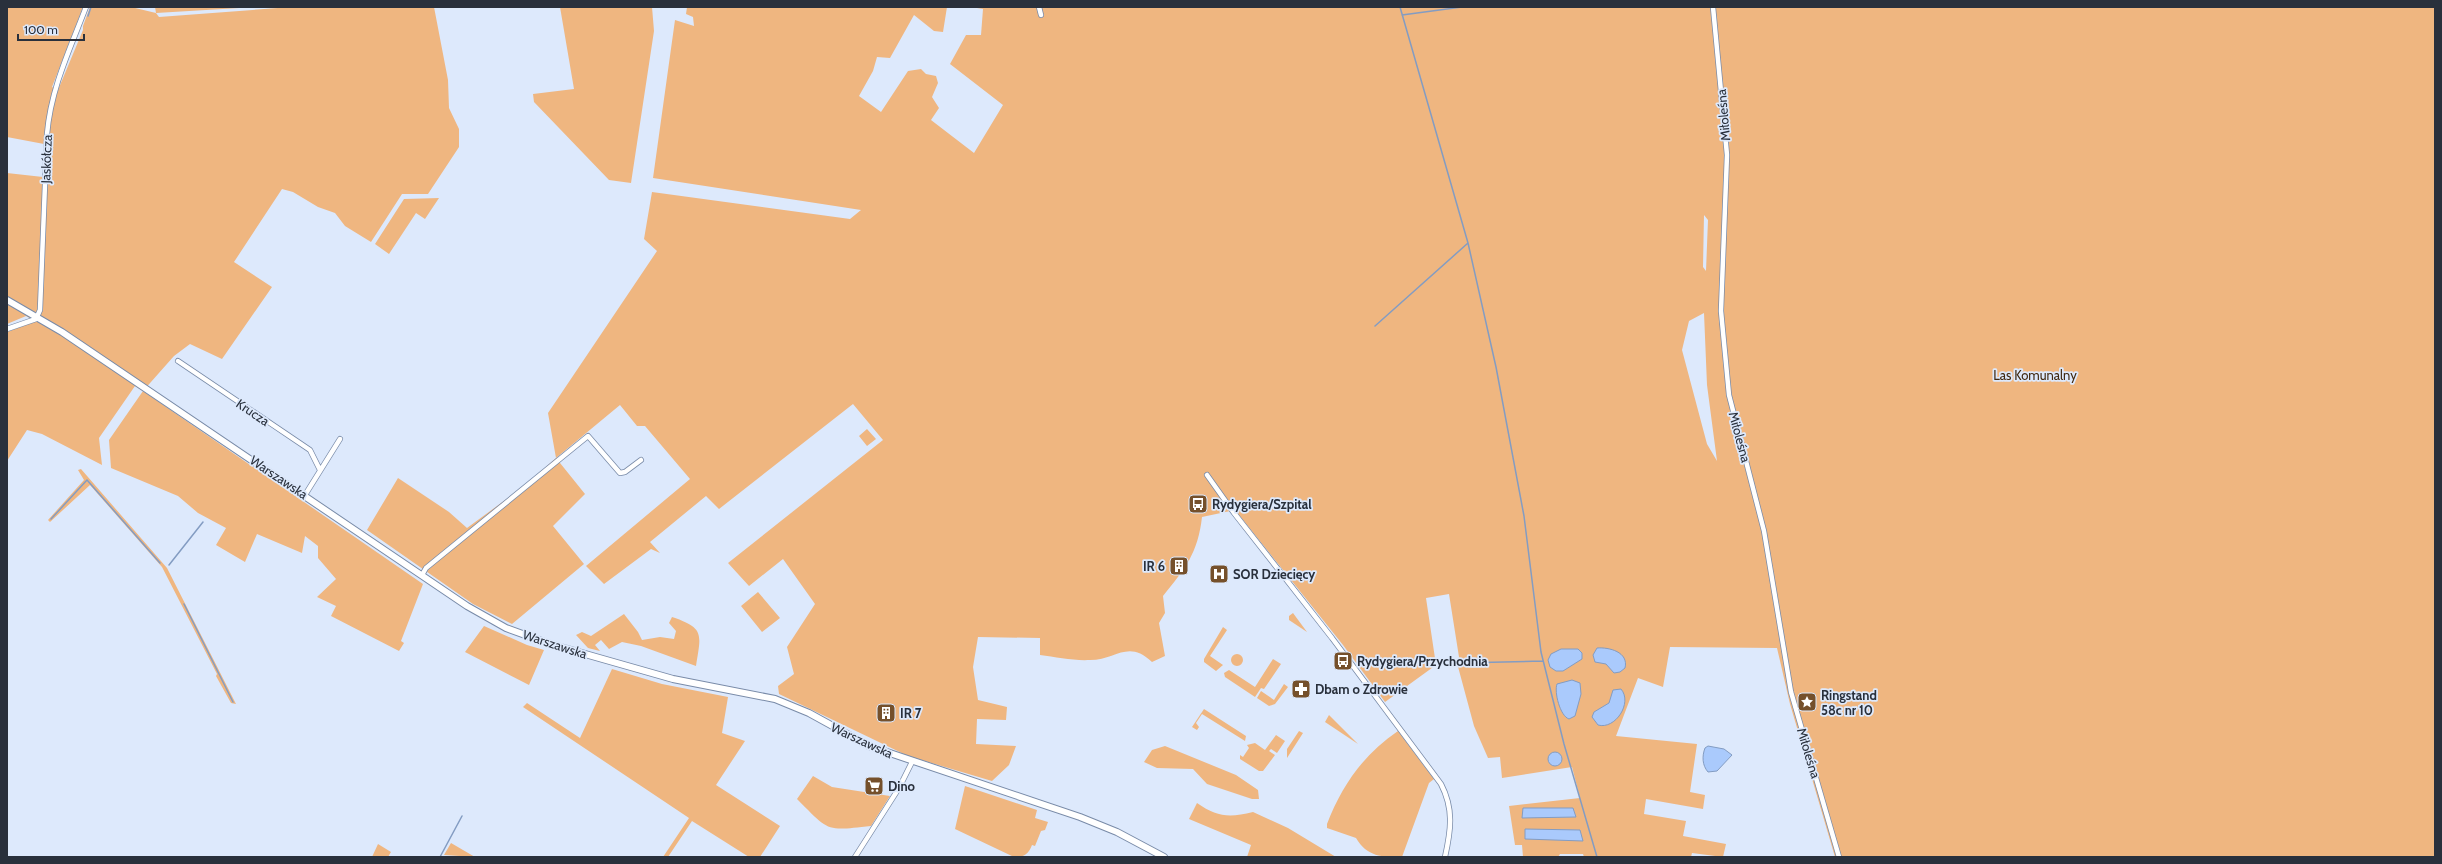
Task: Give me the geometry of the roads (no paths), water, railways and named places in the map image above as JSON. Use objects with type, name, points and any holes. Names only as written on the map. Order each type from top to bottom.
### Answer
[{"type":"main road","name":"Warszawska","points":[[7,300],[38,317],[488,619],[525,636],[653,674],[775,699],[809,713],[869,746],[912,762],[1080,816],[1117,832],[1164,857]]},
{"type":"street","name":"Jaskółcza","points":[[38,317],[41,302],[47,134],[50,110],[59,76],[86,7]]},
{"type":"street","points":[[1039,7],[1040,15]]},
{"type":"street","name":"Miłoleśna","points":[[1714,7],[1727,155],[1721,311],[1729,396],[1764,531],[1791,692],[1839,857]]},
{"type":"street","points":[[7,329],[38,317]]},
{"type":"street","name":"Krucza","points":[[178,361],[310,450],[320,470]]},
{"type":"street","points":[[422,575],[426,568],[588,436],[620,473],[625,472],[641,460]]},
{"type":"street","points":[[305,495],[340,439]]},
{"type":"street","points":[[1207,475],[1234,513],[1332,638],[1441,784],[1449,802],[1452,818],[1445,857]]},
{"type":"street","points":[[855,857],[902,782],[912,762]]},
{"type":"water","points":[[1597,648],[1607,648],[1621,654],[1624,658],[1625,668],[1620,672],[1614,673],[1606,664],[1595,662],[1593,655]]},
{"type":"water","points":[[1561,649],[1578,649],[1582,653],[1582,659],[1563,671],[1556,671],[1550,667],[1548,660],[1551,654]]},
{"type":"water","points":[[1572,680],[1580,683],[1581,694],[1575,716],[1569,719],[1560,709],[1556,688],[1557,684]]},
{"type":"water","points":[[1621,689],[1625,701],[1620,714],[1610,723],[1598,725],[1592,717],[1594,712],[1609,703],[1613,690]]},
{"type":"water","points":[[1708,746],[1724,749],[1732,755],[1717,771],[1708,772],[1705,766],[1703,754],[1705,748]]},
{"type":"water","points":[[1552,752],[1558,752],[1562,756],[1562,762],[1558,766],[1552,766],[1548,762],[1548,756]]},
{"type":"water","points":[[1523,808],[1573,808],[1576,817],[1522,818]]},
{"type":"water","points":[[1525,829],[1580,830],[1583,841],[1525,839]]},
{"type":"waterway","points":[[88,16],[91,7]]},
{"type":"waterway","points":[[1400,7],[1468,243],[1496,367],[1524,516],[1541,652],[1564,744],[1597,857]]},
{"type":"waterway","points":[[1402,15],[1462,7]]},
{"type":"waterway","points":[[1375,326],[1468,243]]},
{"type":"waterway","points":[[51,519],[87,480],[160,563]]},
{"type":"waterway","points":[[169,565],[203,522]]},
{"type":"waterway","points":[[184,604],[233,702]]},
{"type":"waterway","points":[[1459,663],[1543,661]]},
{"type":"waterway","points":[[440,857],[462,816]]},
{"type":"place","name":"Rydygiera/Szpital","points":[[1198,504]]},
{"type":"place","name":"IR 6","points":[[1179,566]]},
{"type":"place","name":"SOR Dziecięcy","points":[[1219,574]]},
{"type":"place","name":"Rydygiera/Przychodnia","points":[[1343,661]]},
{"type":"place","name":"Dbam o Zdrowie","points":[[1301,689]]},
{"type":"place","name":"Ringstand 58c nr 10","points":[[1807,702]]},
{"type":"place","name":"IR 7","points":[[886,713]]},
{"type":"place","name":"Dino","points":[[874,786]]},
{"type":"park label","name":"Las Komunalny","points":[[2035,375]]}]
